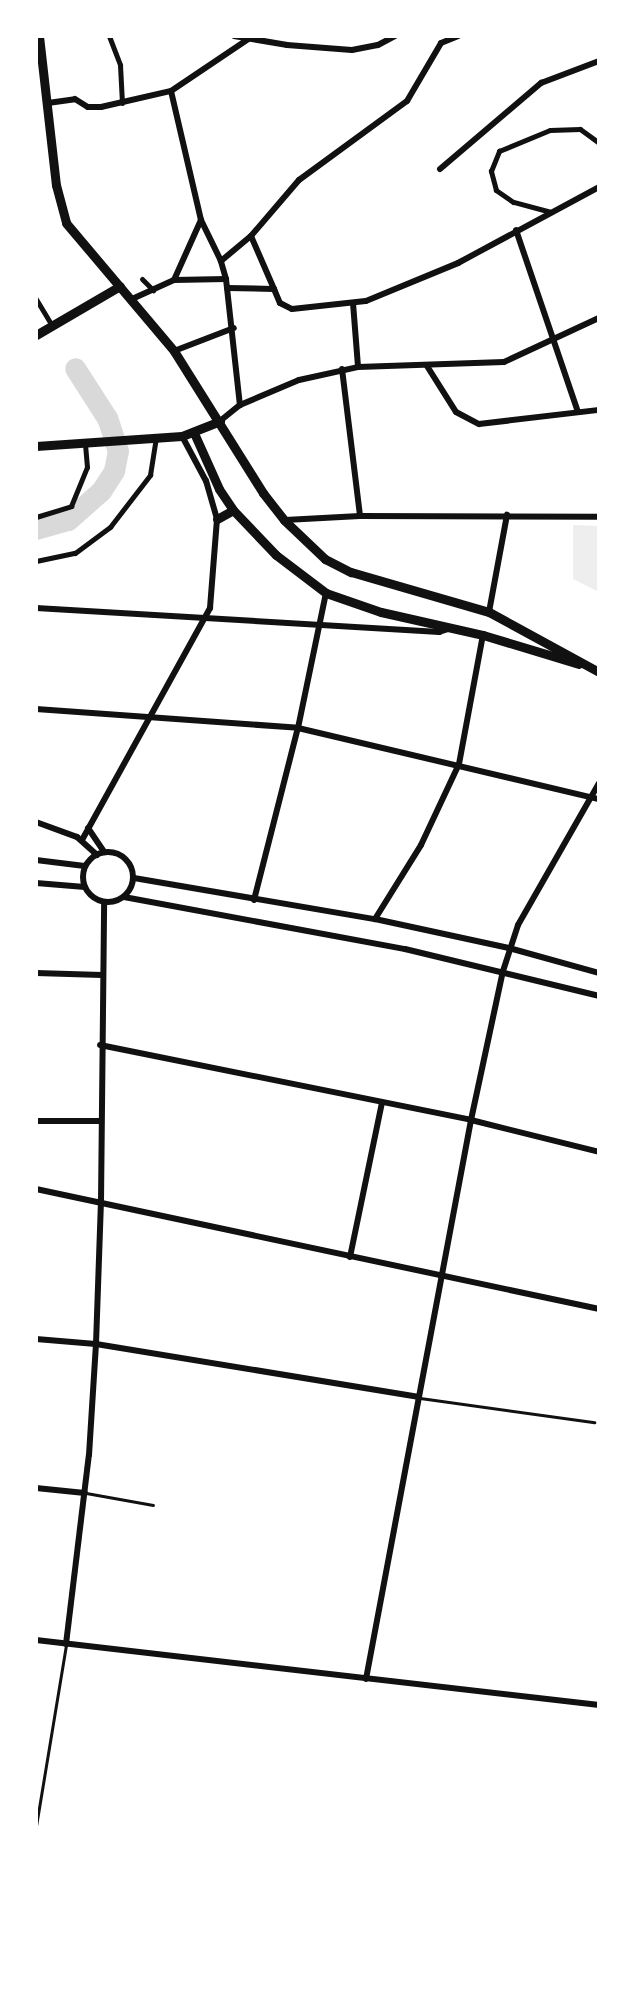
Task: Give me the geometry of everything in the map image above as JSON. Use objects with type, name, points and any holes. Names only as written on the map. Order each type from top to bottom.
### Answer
[{"type":"main road","points":[[39,36],[56,185],[66,224],[174,351],[220,421],[263,493],[284,520],[325,559],[351,572],[489,612],[599,672]]},
{"type":"main road","points":[[36,335],[120,286]]},
{"type":"main road","points":[[36,446],[182,436],[195,433],[220,421]]},
{"type":"main road","points":[[195,433],[219,489],[233,510],[276,555],[326,593],[381,612],[483,635],[589,667]]},
{"type":"main road","points":[[217,519],[233,510]]},
{"type":"street","points":[[109,36],[120,65],[122,103]]},
{"type":"street","points":[[234,36],[352,50],[378,45],[395,36]]},
{"type":"street","points":[[437,36],[441,43]]},
{"type":"street","points":[[221,261],[251,236],[299,180],[407,101],[441,43],[458,36]]},
{"type":"street","points":[[48,103],[75,99],[87,106],[122,103],[171,91],[250,38]]},
{"type":"street","points":[[440,169],[541,83],[599,61]]},
{"type":"street","points":[[171,91],[201,220],[221,261],[228,288],[234,328],[240,405]]},
{"type":"street","points":[[551,212],[513,202],[496,190],[491,171],[499,151],[550,130],[580,129],[599,143]]},
{"type":"street","points":[[251,236],[274,289],[285,308],[353,303],[383,296],[448,268],[599,187]]},
{"type":"street","points":[[174,280],[201,220]]},
{"type":"street","points":[[516,230],[578,412]]},
{"type":"street","points":[[142,279],[153,290]]},
{"type":"street","points":[[132,299],[174,280],[226,279]]},
{"type":"street","points":[[228,288],[274,289]]},
{"type":"street","points":[[36,299],[52,326]]},
{"type":"street","points":[[353,303],[358,367]]},
{"type":"street","points":[[220,421],[240,405],[299,380],[358,367],[504,362],[555,342],[599,318]]},
{"type":"street","points":[[174,351],[234,328]]},
{"type":"street","points":[[427,366],[456,412],[479,424],[599,410]]},
{"type":"street","points":[[342,369],[360,516]]},
{"type":"street","points":[[82,840],[148,715],[207,617],[217,519],[206,481],[182,436]]},
{"type":"street","points":[[36,561],[75,553],[110,527],[150,475],[156,438]]},
{"type":"street","points":[[36,517],[71,506],[87,467],[85,442]]},
{"type":"street","points":[[489,612],[507,515]]},
{"type":"street","points":[[284,520],[360,516],[599,517]]},
{"type":"street","points":[[254,900],[298,728],[326,593]]},
{"type":"street","points":[[36,608],[439,632],[453,628]]},
{"type":"street","points":[[375,919],[421,845],[459,764],[483,635]]},
{"type":"street","points":[[36,709],[148,715],[298,728],[592,795],[599,799]]},
{"type":"street","points":[[366,1679],[471,1120],[503,971],[509,948],[599,783]]},
{"type":"street","points":[[36,822],[82,840],[97,855]]},
{"type":"street","points":[[88,828],[104,852]]},
{"type":"street","points":[[85,887],[85,866],[104,852],[124,857],[134,878]]},
{"type":"street","points":[[36,860],[85,866]]},
{"type":"street","points":[[134,878],[375,919],[509,948],[599,973]]},
{"type":"street","points":[[124,897],[134,878]]},
{"type":"street","points":[[36,883],[85,887],[104,902]]},
{"type":"street","points":[[104,902],[124,897],[405,949],[599,996]]},
{"type":"street","points":[[66,1644],[84,1493],[96,1344],[101,1202],[100,1045],[104,902]]},
{"type":"street","points":[[36,974],[102,975]]},
{"type":"street","points":[[100,1045],[471,1120],[599,1152]]},
{"type":"street","points":[[350,1257],[382,1102]]},
{"type":"street","points":[[36,1120],[101,1121]]},
{"type":"street","points":[[36,1189],[599,1309]]},
{"type":"street","points":[[36,1339],[96,1344],[418,1397]]},
{"type":"street","points":[[36,1488],[84,1493]]},
{"type":"street","points":[[36,1640],[599,1705]]},
{"type":"lane","points":[[418,1397],[594,1422]]},
{"type":"lane","points":[[84,1493],[153,1505]]},
{"type":"lane","points":[[36,1826],[66,1644]]},
{"type":"shaded area","points":[[573,525],[599,526],[599,592],[573,579]]},
{"type":"waterway","points":[[36,529],[68,520],[101,491],[114,471],[118,451],[107,418],[75,368]]}]
